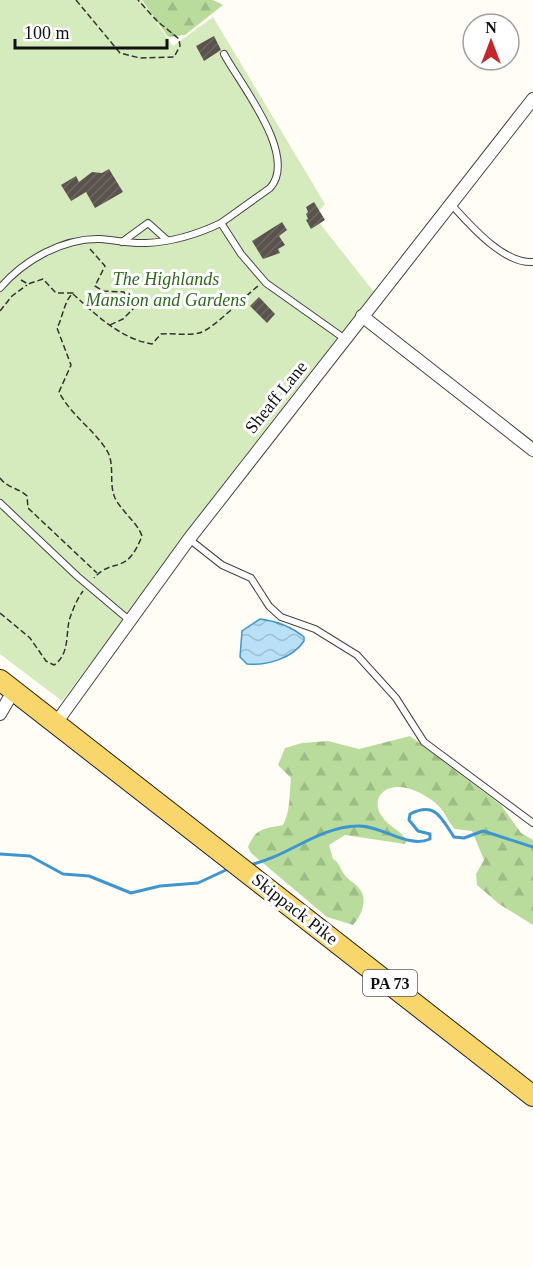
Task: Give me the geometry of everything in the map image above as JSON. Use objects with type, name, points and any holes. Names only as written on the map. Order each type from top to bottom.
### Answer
[{"type":"main road","name":"PA 73","points":[[7,685],[56,723]]},
{"type":"main road","name":"Skippack Pike","points":[[56,723],[533,1095]]},
{"type":"street","name":"Sheaff Lane","points":[[56,723],[189,539],[533,99]]},
{"type":"street","points":[[362,316],[533,450]]},
{"type":"street","points":[[0,714],[7,685]]},
{"type":"lane","points":[[0,288],[15,273],[56,247],[86,240],[122,242],[167,240],[221,223],[270,188],[279,172],[275,147],[267,127],[224,54]]},
{"type":"lane","points":[[450,203],[485,238],[513,259],[533,262]]},
{"type":"lane","points":[[122,242],[148,223],[167,240]]},
{"type":"lane","points":[[221,223],[241,254],[264,281],[281,296],[312,314],[345,340]]},
{"type":"lane","points":[[0,503],[87,585],[129,620]]},
{"type":"lane","points":[[189,539],[222,564],[251,578],[269,606],[281,617],[315,629],[357,655],[396,698],[424,742],[533,823]]},
{"type":"path","points":[[76,0],[120,53],[140,58],[174,57],[180,46],[179,39],[157,21],[138,0]]},
{"type":"path","points":[[86,240],[90,249],[105,266],[94,286],[103,291],[124,292],[134,309],[123,320],[110,325]]},
{"type":"path","points":[[15,273],[28,284]]},
{"type":"path","points":[[0,311],[12,296],[28,284],[43,279],[56,292],[73,293],[110,325],[131,339],[152,344],[161,334],[202,333],[215,326],[242,298],[264,281]]},
{"type":"path","points":[[0,613],[30,638],[46,661],[54,664],[61,657],[69,638],[69,622],[81,593],[98,574],[123,565],[131,558],[141,536],[115,499],[112,488],[112,463],[107,450],[73,414],[59,392],[71,365],[57,328],[68,298],[73,293]]},
{"type":"path","points":[[0,478],[11,488],[23,492],[27,496],[28,508],[98,574]]},
{"type":"green space","name":"The Highlands Mansion and Gardens","points":[[0,0],[141,0],[173,46],[213,17],[325,204],[314,216],[374,292],[62,701],[0,654]]},
{"type":"green space","points":[[142,0],[213,0],[223,5],[185,35],[168,37]]},
{"type":"green space","points":[[410,736],[501,805],[521,833],[533,840],[533,925],[499,904],[477,885],[476,874],[484,860],[472,831],[455,829],[437,804],[413,790],[396,787],[388,789],[378,799],[380,813],[404,837],[407,841],[405,844],[345,835],[329,845],[333,859],[363,896],[363,906],[353,925],[327,917],[251,853],[248,847],[258,832],[283,825],[286,819],[291,778],[278,765],[285,748],[302,743],[328,741],[359,749]]},
{"type":"water","points":[[260,619],[289,627],[304,637],[304,641],[293,652],[279,660],[263,664],[247,664],[240,657],[242,631]]},
{"type":"building","points":[[214,36],[221,50],[204,61],[196,46]]},
{"type":"building","points":[[109,169],[123,192],[95,208],[86,192],[71,201],[61,185],[76,176],[79,182],[92,172],[102,173]]},
{"type":"building","points":[[314,202],[325,220],[311,229],[306,220],[308,212],[306,207]]},
{"type":"building","points":[[282,222],[287,230],[279,236],[285,245],[278,249],[280,253],[263,259],[252,241]]},
{"type":"building","points":[[259,297],[275,314],[267,323],[250,306]]},
{"type":"waterway","points":[[249,865],[277,856],[329,831],[343,828],[367,827],[413,841],[430,839],[430,834],[418,831],[409,820],[410,814],[426,809],[437,813],[454,837],[464,838],[483,831],[533,847]]},
{"type":"waterway","points":[[0,854],[30,856],[63,874],[89,876],[131,893],[160,886],[198,883],[228,869]]}]
